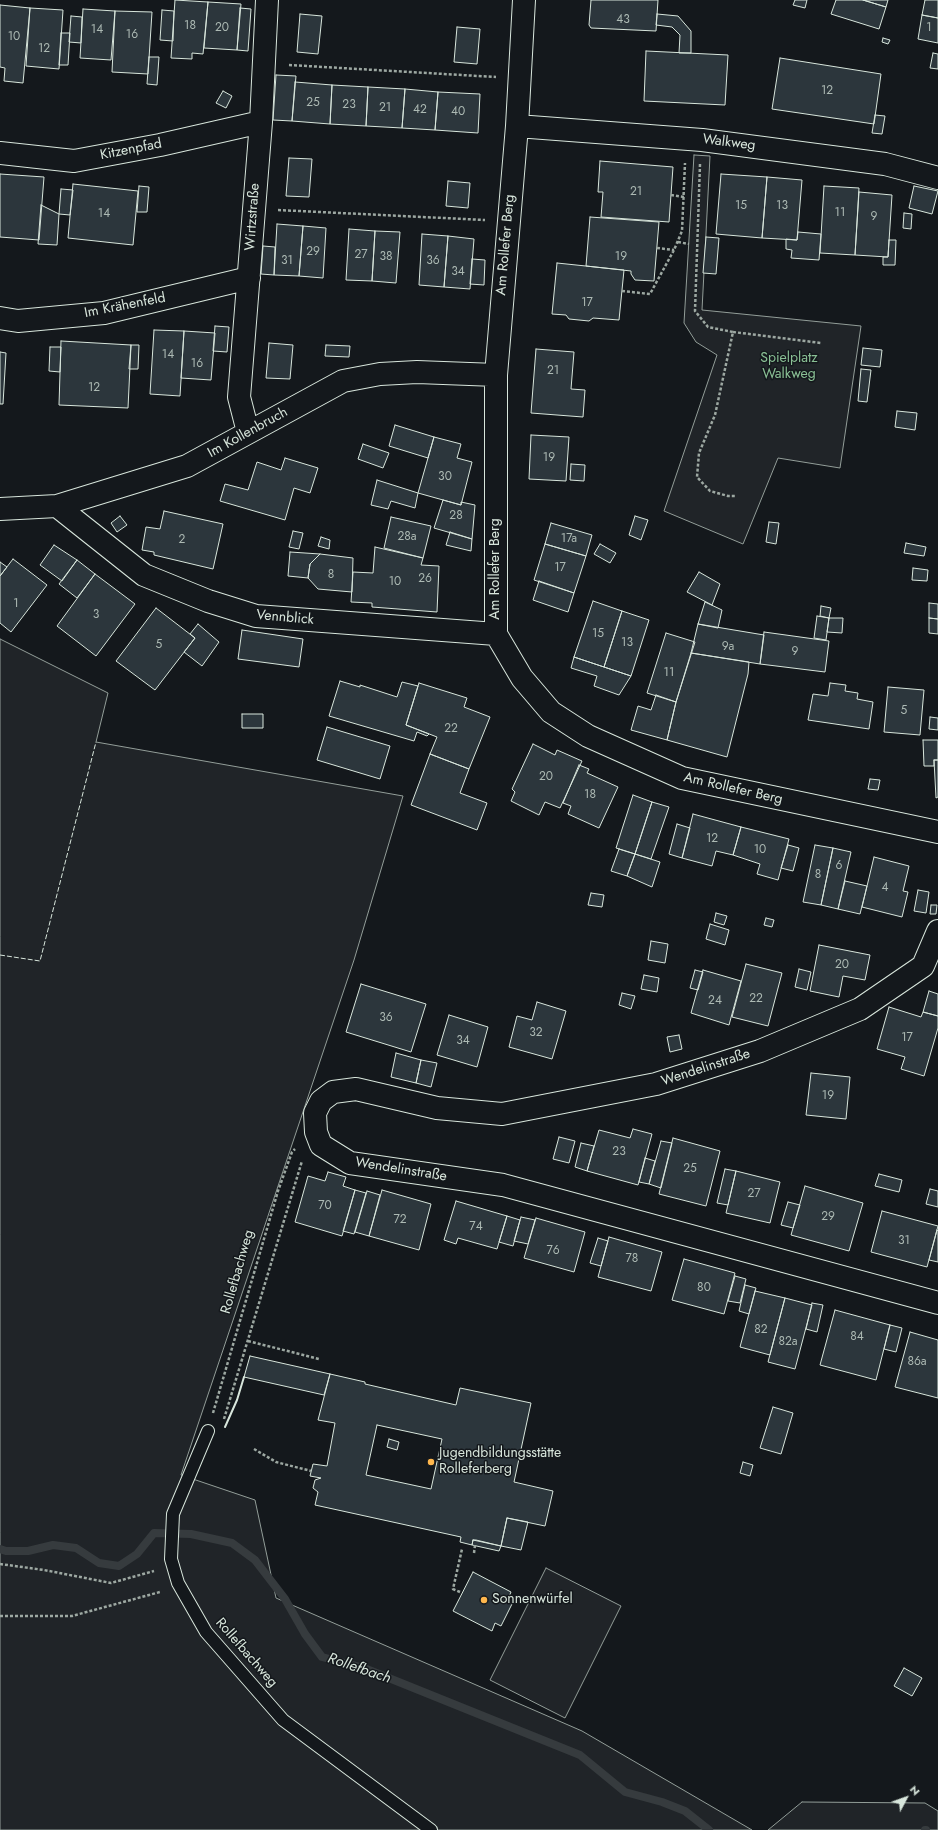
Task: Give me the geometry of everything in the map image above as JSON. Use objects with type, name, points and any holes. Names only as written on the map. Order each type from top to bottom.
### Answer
[{"type":"street","name":"Wirtzstraße","points":[[248,432],[239,397],[261,122],[267,0]]},
{"type":"street","name":"Am Rollefer Berg","points":[[524,0],[518,78],[517,126],[496,375],[496,634],[522,678],[551,712],[588,736],[617,749],[682,778],[938,832]]},
{"type":"street","name":"Kitzenpfad","points":[[0,153],[74,161],[160,145],[261,122]]},
{"type":"street","name":"Walkweg","points":[[517,126],[694,139],[886,164],[938,178]]},
{"type":"street","name":"Im Krähenfeld","points":[[0,318],[18,321],[104,314],[249,278]]},
{"type":"street","name":"Im Kollenbruch","points":[[0,509],[57,506],[187,466],[343,381],[380,374],[417,372],[496,375]]},
{"type":"street","name":"Vennblick","points":[[57,506],[144,575],[208,601],[256,616],[496,634]]},
{"type":"street","name":"Wendelinstraße","points":[[938,931],[930,968],[860,1009],[760,1051],[656,1084],[502,1114],[438,1108],[356,1089],[333,1092],[321,1101],[315,1113],[318,1138],[350,1163],[503,1185],[938,1303]]},
{"type":"lane","name":"Rollefbachweg","points":[[208,1431],[173,1514],[172,1562],[178,1583],[206,1632],[283,1720],[431,1830]]},
{"type":"path","points":[[265,63],[518,78]]},
{"type":"path","points":[[622,291],[650,294],[678,242],[682,231],[684,197],[694,139]]},
{"type":"path","points":[[694,139],[694,311],[708,326],[733,332],[821,343]]},
{"type":"path","points":[[671,195],[684,197]]},
{"type":"path","points":[[254,208],[508,221]]},
{"type":"path","points":[[678,242],[689,244]]},
{"type":"path","points":[[656,248],[674,250]]},
{"type":"path","points":[[733,332],[715,415],[699,453],[697,477],[710,491],[728,496],[735,496]]},
{"type":"path","name":"Rollefbachweg","points":[[208,1431],[222,1423],[304,1156],[318,1138]]},
{"type":"path","name":"Rollefbachweg","points":[[208,1431],[278,1191],[292,1152],[304,1139],[318,1138]]},
{"type":"path","points":[[248,1341],[319,1359]]},
{"type":"path","points":[[254,1450],[276,1462],[311,1470]]},
{"type":"path","points":[[474,1553],[475,1545]]},
{"type":"path","points":[[460,1592],[453,1589],[462,1549]]},
{"type":"path","points":[[0,1564],[44,1570],[111,1583],[172,1562]]},
{"type":"path","points":[[0,1616],[72,1616],[157,1594],[178,1583]]},
{"type":"green space","name":"Spielplatz Walkweg","points":[[694,155],[710,156],[702,310],[861,326],[840,468],[778,458],[743,544],[664,511],[717,355],[696,342],[684,323]]},
{"type":"green space","points":[[0,639],[108,693],[96,742],[403,796],[354,960],[181,1475],[255,1500],[276,1598],[582,1731],[752,1830],[0,1830]]},
{"type":"green space","points":[[546,1568],[621,1606],[565,1718],[490,1680]]},
{"type":"green space","points":[[802,1802],[925,1803],[938,1811],[938,1830],[768,1830]]},
{"type":"building","points":[[175,0],[208,2],[203,54],[192,53],[192,59],[171,58]]},
{"type":"building","points":[[591,0],[658,0],[656,31],[591,28],[589,25]]},
{"type":"building","points":[[795,0],[807,0],[805,8],[793,5]]},
{"type":"building","points":[[836,0],[863,0],[886,7],[879,29],[831,14]]},
{"type":"building","points":[[863,0],[888,0],[886,7]]},
{"type":"building","points":[[925,0],[938,0],[938,18],[922,15]]},
{"type":"building","points":[[208,2],[241,4],[237,50],[204,48]]},
{"type":"building","points":[[0,5],[30,8],[23,83],[4,81],[5,68],[0,67]]},
{"type":"building","points":[[30,8],[63,10],[59,69],[26,66]]},
{"type":"building","points":[[240,8],[251,9],[248,51],[237,50]]},
{"type":"building","points":[[83,9],[115,11],[111,60],[80,58]]},
{"type":"building","points":[[162,10],[174,11],[173,41],[160,40]]},
{"type":"building","points":[[115,11],[152,12],[148,74],[112,72]]},
{"type":"building","points":[[300,14],[322,16],[318,54],[297,52]]},
{"type":"building","points":[[657,14],[678,16],[691,31],[691,53],[679,53],[680,35],[672,27],[656,25]]},
{"type":"building","points":[[922,15],[938,18],[938,43],[918,39]]},
{"type":"building","points":[[71,16],[82,17],[81,43],[69,42]]},
{"type":"building","points":[[457,27],[480,29],[477,64],[454,62]]},
{"type":"building","points":[[61,33],[70,33],[68,65],[59,65]]},
{"type":"building","points":[[883,38],[890,40],[888,44],[882,42]]},
{"type":"building","points":[[646,51],[728,55],[725,105],[644,101]]},
{"type":"building","points":[[933,53],[938,54],[938,69],[930,68]]},
{"type":"building","points":[[149,57],[159,57],[157,85],[147,84]]},
{"type":"building","points":[[780,58],[881,74],[874,124],[772,109]]},
{"type":"building","points":[[276,75],[296,76],[292,121],[273,120]]},
{"type":"building","points":[[295,82],[332,85],[330,124],[292,121]]},
{"type":"building","points":[[332,85],[368,87],[366,126],[330,124]]},
{"type":"building","points":[[368,87],[405,89],[402,128],[366,126]]},
{"type":"building","points":[[405,89],[438,92],[435,130],[402,128]]},
{"type":"building","points":[[223,91],[232,96],[226,108],[216,103]]},
{"type":"building","points":[[438,92],[480,94],[478,133],[435,130]]},
{"type":"building","points":[[875,115],[885,116],[882,134],[872,133]]},
{"type":"building","points":[[289,158],[312,159],[309,197],[286,196]]},
{"type":"building","points":[[600,161],[673,167],[669,222],[601,217],[603,192],[598,192]]},
{"type":"building","points":[[0,174],[44,177],[39,240],[0,237]]},
{"type":"building","points":[[721,174],[767,177],[762,238],[716,234]]},
{"type":"building","points":[[767,177],[802,180],[797,240],[762,238]]},
{"type":"building","points":[[448,181],[470,183],[468,208],[446,206]]},
{"type":"building","points":[[73,184],[138,191],[133,245],[68,238]]},
{"type":"building","points":[[139,186],[149,187],[147,212],[137,212]]},
{"type":"building","points":[[824,186],[859,188],[855,255],[820,253]]},
{"type":"building","points":[[914,186],[938,191],[932,214],[909,208]]},
{"type":"building","points":[[61,189],[73,190],[70,215],[59,214]]},
{"type":"building","points":[[859,192],[892,195],[888,257],[855,255]]},
{"type":"building","points":[[41,205],[59,214],[57,245],[38,244]]},
{"type":"building","points":[[904,213],[912,214],[911,229],[903,228]]},
{"type":"building","points":[[590,217],[659,222],[654,281],[635,280],[631,274],[631,271],[586,266]]},
{"type":"building","points":[[277,224],[303,226],[299,276],[274,275]]},
{"type":"building","points":[[303,226],[326,228],[323,278],[299,276]]},
{"type":"building","points":[[349,229],[375,231],[372,281],[346,280]]},
{"type":"building","points":[[375,231],[400,232],[396,283],[372,281]]},
{"type":"building","points":[[798,232],[821,234],[819,260],[791,258],[792,250],[786,249],[786,239],[797,240]]},
{"type":"building","points":[[422,234],[448,236],[444,287],[419,285]]},
{"type":"building","points":[[448,236],[474,239],[470,289],[444,287]]},
{"type":"building","points":[[706,237],[719,238],[716,274],[703,273]]},
{"type":"building","points":[[889,240],[896,240],[895,265],[883,265],[883,257],[888,257]]},
{"type":"building","points":[[263,246],[275,247],[274,275],[261,274]]},
{"type":"building","points":[[472,259],[485,260],[484,285],[470,284]]},
{"type":"building","points":[[557,263],[624,270],[619,320],[593,318],[589,321],[569,319],[566,315],[552,314]]},
{"type":"building","points":[[215,326],[229,327],[227,352],[213,351]]},
{"type":"building","points":[[154,330],[184,331],[180,396],[150,394]]},
{"type":"building","points":[[184,331],[215,333],[211,380],[181,378]]},
{"type":"building","points":[[61,341],[131,345],[128,408],[59,405]]},
{"type":"building","points":[[269,343],[293,345],[290,379],[266,378]]},
{"type":"building","points":[[131,345],[139,345],[138,369],[129,369]]},
{"type":"building","points":[[326,345],[350,346],[349,357],[325,356]]},
{"type":"building","points":[[50,347],[61,347],[60,372],[49,371]]},
{"type":"building","points":[[863,348],[882,350],[880,367],[861,365]]},
{"type":"building","points":[[536,349],[574,352],[571,389],[585,390],[583,417],[531,413]]},
{"type":"building","points":[[0,352],[6,353],[3,404],[0,404]]},
{"type":"building","points":[[861,369],[871,370],[867,402],[858,401]]},
{"type":"building","points":[[897,411],[917,413],[915,430],[895,427]]},
{"type":"building","points":[[395,425],[434,437],[428,458],[389,446]]},
{"type":"building","points":[[531,435],[569,437],[566,481],[529,479]]},
{"type":"building","points":[[434,437],[461,444],[457,458],[472,462],[461,505],[418,493]]},
{"type":"building","points":[[363,444],[389,453],[383,468],[358,459]]},
{"type":"building","points":[[285,458],[318,468],[310,493],[294,488],[285,520],[220,501],[225,484],[248,490],[257,462],[281,470]]},
{"type":"building","points":[[571,464],[585,465],[584,481],[570,480]]},
{"type":"building","points":[[377,480],[418,493],[415,508],[391,501],[388,509],[371,505]]},
{"type":"building","points":[[443,500],[461,505],[461,502],[475,505],[472,539],[434,528]]},
{"type":"building","points":[[164,511],[223,524],[213,569],[154,555],[154,552],[142,550],[146,527],[160,529]]},
{"type":"building","points":[[120,516],[127,525],[117,532],[111,523]]},
{"type":"building","points":[[635,516],[648,520],[641,540],[629,535]]},
{"type":"building","points":[[391,517],[431,526],[423,558],[384,548]]},
{"type":"building","points":[[769,522],[779,523],[776,544],[766,542]]},
{"type":"building","points":[[551,523],[592,535],[586,556],[545,544]]},
{"type":"building","points":[[293,531],[303,533],[299,549],[289,547]]},
{"type":"building","points":[[450,532],[472,539],[471,551],[446,545]]},
{"type":"building","points":[[321,537],[330,540],[329,549],[318,546]]},
{"type":"building","points":[[906,543],[926,547],[924,556],[904,553]]},
{"type":"building","points":[[545,544],[586,556],[574,593],[534,580]]},
{"type":"building","points":[[600,544],[616,553],[610,563],[594,554]]},
{"type":"building","points":[[54,545],[77,560],[62,581],[40,565]]},
{"type":"building","points":[[375,547],[423,558],[421,565],[439,566],[437,612],[372,607],[372,603],[351,602],[353,572],[373,573]]},
{"type":"building","points":[[290,552],[320,554],[310,564],[308,578],[288,576]]},
{"type":"building","points":[[320,554],[353,558],[352,592],[318,589],[308,578],[310,564]]},
{"type":"building","points":[[13,559],[47,585],[11,632],[0,623],[0,576]]},
{"type":"building","points":[[77,560],[95,574],[77,598],[59,584]]},
{"type":"building","points":[[0,562],[7,567],[0,576]]},
{"type":"building","points":[[913,568],[928,570],[927,581],[912,580]]},
{"type":"building","points":[[699,572],[720,584],[712,605],[687,592]]},
{"type":"building","points":[[95,574],[135,604],[96,656],[57,626]]},
{"type":"building","points":[[539,581],[574,593],[568,612],[533,600]]},
{"type":"building","points":[[593,601],[622,611],[604,667],[574,657]]},
{"type":"building","points":[[705,602],[722,610],[718,628],[698,624]]},
{"type":"building","points":[[929,603],[938,604],[938,619],[929,618]]},
{"type":"building","points":[[821,606],[831,608],[829,618],[820,616]]},
{"type":"building","points":[[156,608],[195,638],[155,690],[116,661]]},
{"type":"building","points":[[622,611],[649,620],[631,676],[604,667]]},
{"type":"building","points":[[817,616],[829,618],[826,640],[814,638]]},
{"type":"building","points":[[829,618],[843,618],[842,633],[827,632]]},
{"type":"building","points":[[929,618],[938,619],[938,634],[929,633]]},
{"type":"building","points":[[198,624],[219,642],[202,666],[184,652],[195,638],[190,634]]},
{"type":"building","points":[[698,624],[764,635],[760,664],[691,653]]},
{"type":"building","points":[[242,630],[303,639],[299,667],[238,659]]},
{"type":"building","points":[[764,632],[829,641],[825,672],[760,664]]},
{"type":"building","points":[[666,633],[695,642],[676,702],[647,693]]},
{"type":"building","points":[[691,653],[749,662],[748,674],[727,757],[667,740],[676,702]]},
{"type":"building","points":[[574,657],[631,676],[619,695],[594,686],[597,676],[571,668]]},
{"type":"building","points":[[340,681],[360,687],[360,685],[397,697],[402,682],[418,686],[406,725],[429,734],[427,736],[417,732],[414,741],[329,716]]},
{"type":"building","points":[[419,683],[467,698],[464,707],[490,717],[469,769],[430,754],[437,737],[406,725]]},
{"type":"building","points":[[830,683],[846,685],[845,691],[858,693],[857,699],[873,702],[869,729],[808,720],[813,694],[828,696]]},
{"type":"building","points":[[888,687],[924,690],[920,735],[884,732]]},
{"type":"building","points":[[656,695],[676,702],[667,740],[631,730],[638,706],[651,710]]},
{"type":"building","points":[[242,714],[263,714],[263,728],[242,728]]},
{"type":"building","points":[[930,717],[938,718],[938,730],[929,729]]},
{"type":"building","points":[[327,727],[390,746],[380,779],[317,760]]},
{"type":"building","points":[[923,740],[938,740],[938,760],[934,760],[934,766],[924,766]]},
{"type":"building","points":[[533,744],[555,755],[557,750],[582,761],[560,808],[545,802],[539,815],[511,801],[515,792],[512,789]]},
{"type":"building","points":[[430,754],[469,769],[460,793],[487,803],[477,830],[411,805]]},
{"type":"building","points":[[934,760],[938,760],[938,797],[936,798]]},
{"type":"building","points":[[579,765],[589,769],[587,773],[618,787],[599,828],[568,814],[571,806],[563,803]]},
{"type":"building","points":[[870,779],[880,780],[878,790],[868,789]]},
{"type":"building","points":[[633,795],[652,802],[635,854],[616,848]]},
{"type":"building","points":[[652,802],[669,807],[651,859],[635,854]]},
{"type":"building","points":[[693,814],[741,827],[733,855],[716,851],[712,866],[682,858]]},
{"type":"building","points":[[677,824],[690,828],[682,858],[669,854]]},
{"type":"building","points":[[741,827],[789,839],[778,880],[757,874],[760,864],[733,855]]},
{"type":"building","points":[[788,845],[799,848],[793,871],[781,868]]},
{"type":"building","points":[[815,845],[833,848],[821,905],[803,902]]},
{"type":"building","points":[[833,848],[851,852],[838,909],[821,905]]},
{"type":"building","points":[[619,849],[635,854],[627,876],[611,871]]},
{"type":"building","points":[[635,854],[660,862],[652,887],[627,876]]},
{"type":"building","points":[[874,857],[909,866],[903,891],[908,892],[902,917],[862,907]]},
{"type":"building","points":[[845,881],[867,886],[860,914],[838,909]]},
{"type":"building","points":[[918,890],[929,892],[926,913],[914,911]]},
{"type":"building","points":[[591,893],[604,895],[602,907],[588,905]]},
{"type":"building","points":[[931,905],[937,905],[936,914],[930,914]]},
{"type":"building","points":[[716,913],[727,916],[724,925],[714,922]]},
{"type":"building","points":[[766,918],[774,920],[772,927],[764,925]]},
{"type":"building","points":[[710,924],[729,930],[725,945],[706,939]]},
{"type":"building","points":[[651,941],[668,944],[665,963],[648,960]]},
{"type":"building","points":[[819,945],[870,955],[865,980],[843,976],[839,997],[810,991]]},
{"type":"building","points":[[746,964],[782,973],[768,1026],[732,1017]]},
{"type":"building","points":[[799,969],[811,972],[807,990],[795,987]]},
{"type":"building","points":[[695,970],[703,972],[698,990],[690,988]]},
{"type":"building","points":[[703,970],[741,981],[729,1025],[691,1013]]},
{"type":"building","points":[[644,975],[659,978],[657,992],[641,989]]},
{"type":"building","points":[[361,984],[426,1004],[411,1052],[346,1032]]},
{"type":"building","points":[[929,991],[938,994],[938,1016],[923,1012]]},
{"type":"building","points":[[622,993],[635,996],[631,1009],[619,1005]]},
{"type":"building","points":[[537,1002],[566,1011],[552,1059],[509,1047],[517,1016],[532,1020]]},
{"type":"building","points":[[889,1007],[921,1017],[923,1012],[938,1016],[938,1028],[924,1076],[901,1069],[905,1057],[877,1049]]},
{"type":"building","points":[[449,1015],[488,1027],[477,1067],[437,1055]]},
{"type":"building","points":[[679,1035],[682,1049],[670,1052],[667,1037]]},
{"type":"building","points":[[396,1053],[421,1060],[416,1083],[391,1077]]},
{"type":"building","points":[[421,1060],[437,1063],[431,1087],[416,1083]]},
{"type":"building","points":[[811,1073],[850,1077],[846,1119],[806,1115]]},
{"type":"building","points":[[633,1129],[652,1134],[638,1185],[587,1171],[599,1130],[630,1138]]},
{"type":"building","points":[[559,1137],[575,1141],[569,1163],[553,1159]]},
{"type":"building","points":[[673,1138],[720,1151],[706,1206],[659,1194]]},
{"type":"building","points":[[661,1141],[672,1143],[661,1188],[649,1184]]},
{"type":"building","points":[[581,1143],[594,1146],[587,1171],[575,1167]]},
{"type":"building","points":[[645,1158],[655,1161],[649,1184],[639,1182]]},
{"type":"building","points":[[725,1169],[736,1171],[728,1205],[717,1203]]},
{"type":"building","points":[[736,1171],[780,1182],[770,1223],[726,1213]]},
{"type":"building","points":[[328,1172],[346,1177],[343,1186],[355,1190],[342,1236],[295,1222],[308,1176],[325,1181]]},
{"type":"building","points":[[879,1174],[902,1180],[899,1192],[875,1186]]},
{"type":"building","points":[[805,1186],[863,1203],[849,1251],[791,1235]]},
{"type":"building","points":[[930,1189],[938,1191],[938,1207],[926,1204]]},
{"type":"building","points":[[355,1190],[366,1193],[354,1234],[343,1231]]},
{"type":"building","points":[[382,1190],[431,1204],[419,1250],[369,1236]]},
{"type":"building","points":[[367,1191],[380,1195],[369,1236],[355,1232]]},
{"type":"building","points":[[456,1201],[507,1216],[497,1249],[458,1238],[456,1244],[444,1240]]},
{"type":"building","points":[[788,1202],[800,1205],[793,1228],[781,1225]]},
{"type":"building","points":[[882,1211],[938,1226],[927,1267],[871,1252]]},
{"type":"building","points":[[507,1216],[520,1220],[513,1246],[499,1242]]},
{"type":"building","points":[[521,1217],[535,1220],[528,1244],[514,1241]]},
{"type":"building","points":[[536,1218],[585,1232],[574,1272],[524,1258]]},
{"type":"building","points":[[937,1230],[938,1231],[938,1262],[929,1260]]},
{"type":"building","points":[[609,1237],[662,1252],[651,1291],[598,1277]]},
{"type":"building","points":[[598,1238],[608,1241],[601,1266],[590,1263]]},
{"type":"building","points":[[684,1259],[735,1273],[724,1314],[672,1300]]},
{"type":"building","points":[[735,1276],[746,1279],[740,1303],[728,1301]]},
{"type":"building","points":[[745,1285],[756,1288],[749,1314],[739,1311]]},
{"type":"building","points":[[755,1291],[785,1298],[770,1355],[740,1347]]},
{"type":"building","points":[[785,1298],[812,1305],[795,1369],[768,1362]]},
{"type":"building","points":[[812,1303],[823,1305],[817,1332],[806,1329]]},
{"type":"building","points":[[835,1310],[890,1325],[876,1380],[820,1365]]},
{"type":"building","points":[[890,1325],[902,1328],[896,1352],[884,1349]]},
{"type":"building","points":[[910,1332],[938,1340],[938,1398],[895,1387]]},
{"type":"building","points":[[250,1356],[330,1374],[324,1395],[244,1377]]},
{"type":"building","points":[[330,1374],[365,1382],[365,1384],[456,1405],[460,1388],[531,1403],[514,1482],[553,1491],[545,1526],[507,1518],[501,1546],[473,1540],[472,1545],[460,1542],[461,1537],[315,1505],[318,1492],[313,1488],[315,1480],[321,1478],[310,1476],[313,1464],[327,1466],[335,1423],[318,1420]],"holes":[[[377,1425],[442,1439],[431,1489],[366,1475]]]},
{"type":"building","points":[[773,1407],[793,1413],[781,1454],[760,1448]]},
{"type":"building","points":[[389,1439],[399,1442],[397,1450],[387,1447]]},
{"type":"building","points":[[743,1462],[753,1465],[750,1476],[740,1473]]},
{"type":"building","points":[[507,1518],[528,1522],[521,1550],[501,1546]]},
{"type":"building","points":[[473,1540],[501,1546],[499,1551],[472,1545]]},
{"type":"building","name":"Sonnenwürfel","points":[[473,1572],[511,1592],[508,1599],[513,1602],[501,1626],[495,1623],[492,1631],[453,1611]]},
{"type":"building","points":[[904,1668],[922,1678],[912,1696],[894,1686]]},
{"type":"waterway","name":"Rollefbach","points":[[0,1549],[6,1551],[28,1551],[53,1545],[76,1548],[99,1563],[119,1566],[137,1554],[154,1533],[191,1534],[232,1543],[255,1560],[285,1599],[305,1634],[322,1657],[364,1668],[580,1755],[625,1792],[662,1802],[685,1811],[709,1830]]},
{"type":"fence","points":[[0,955],[40,961],[96,742]]},
{"type":"wall","points":[[225,1427],[237,1400],[244,1377]]},
{"type":"place","name":"Jugendbildungsstätte Rolleferberg","points":[[431,1462]]},
{"type":"place","name":"Sonnenwürfel","points":[[484,1600]]}]
